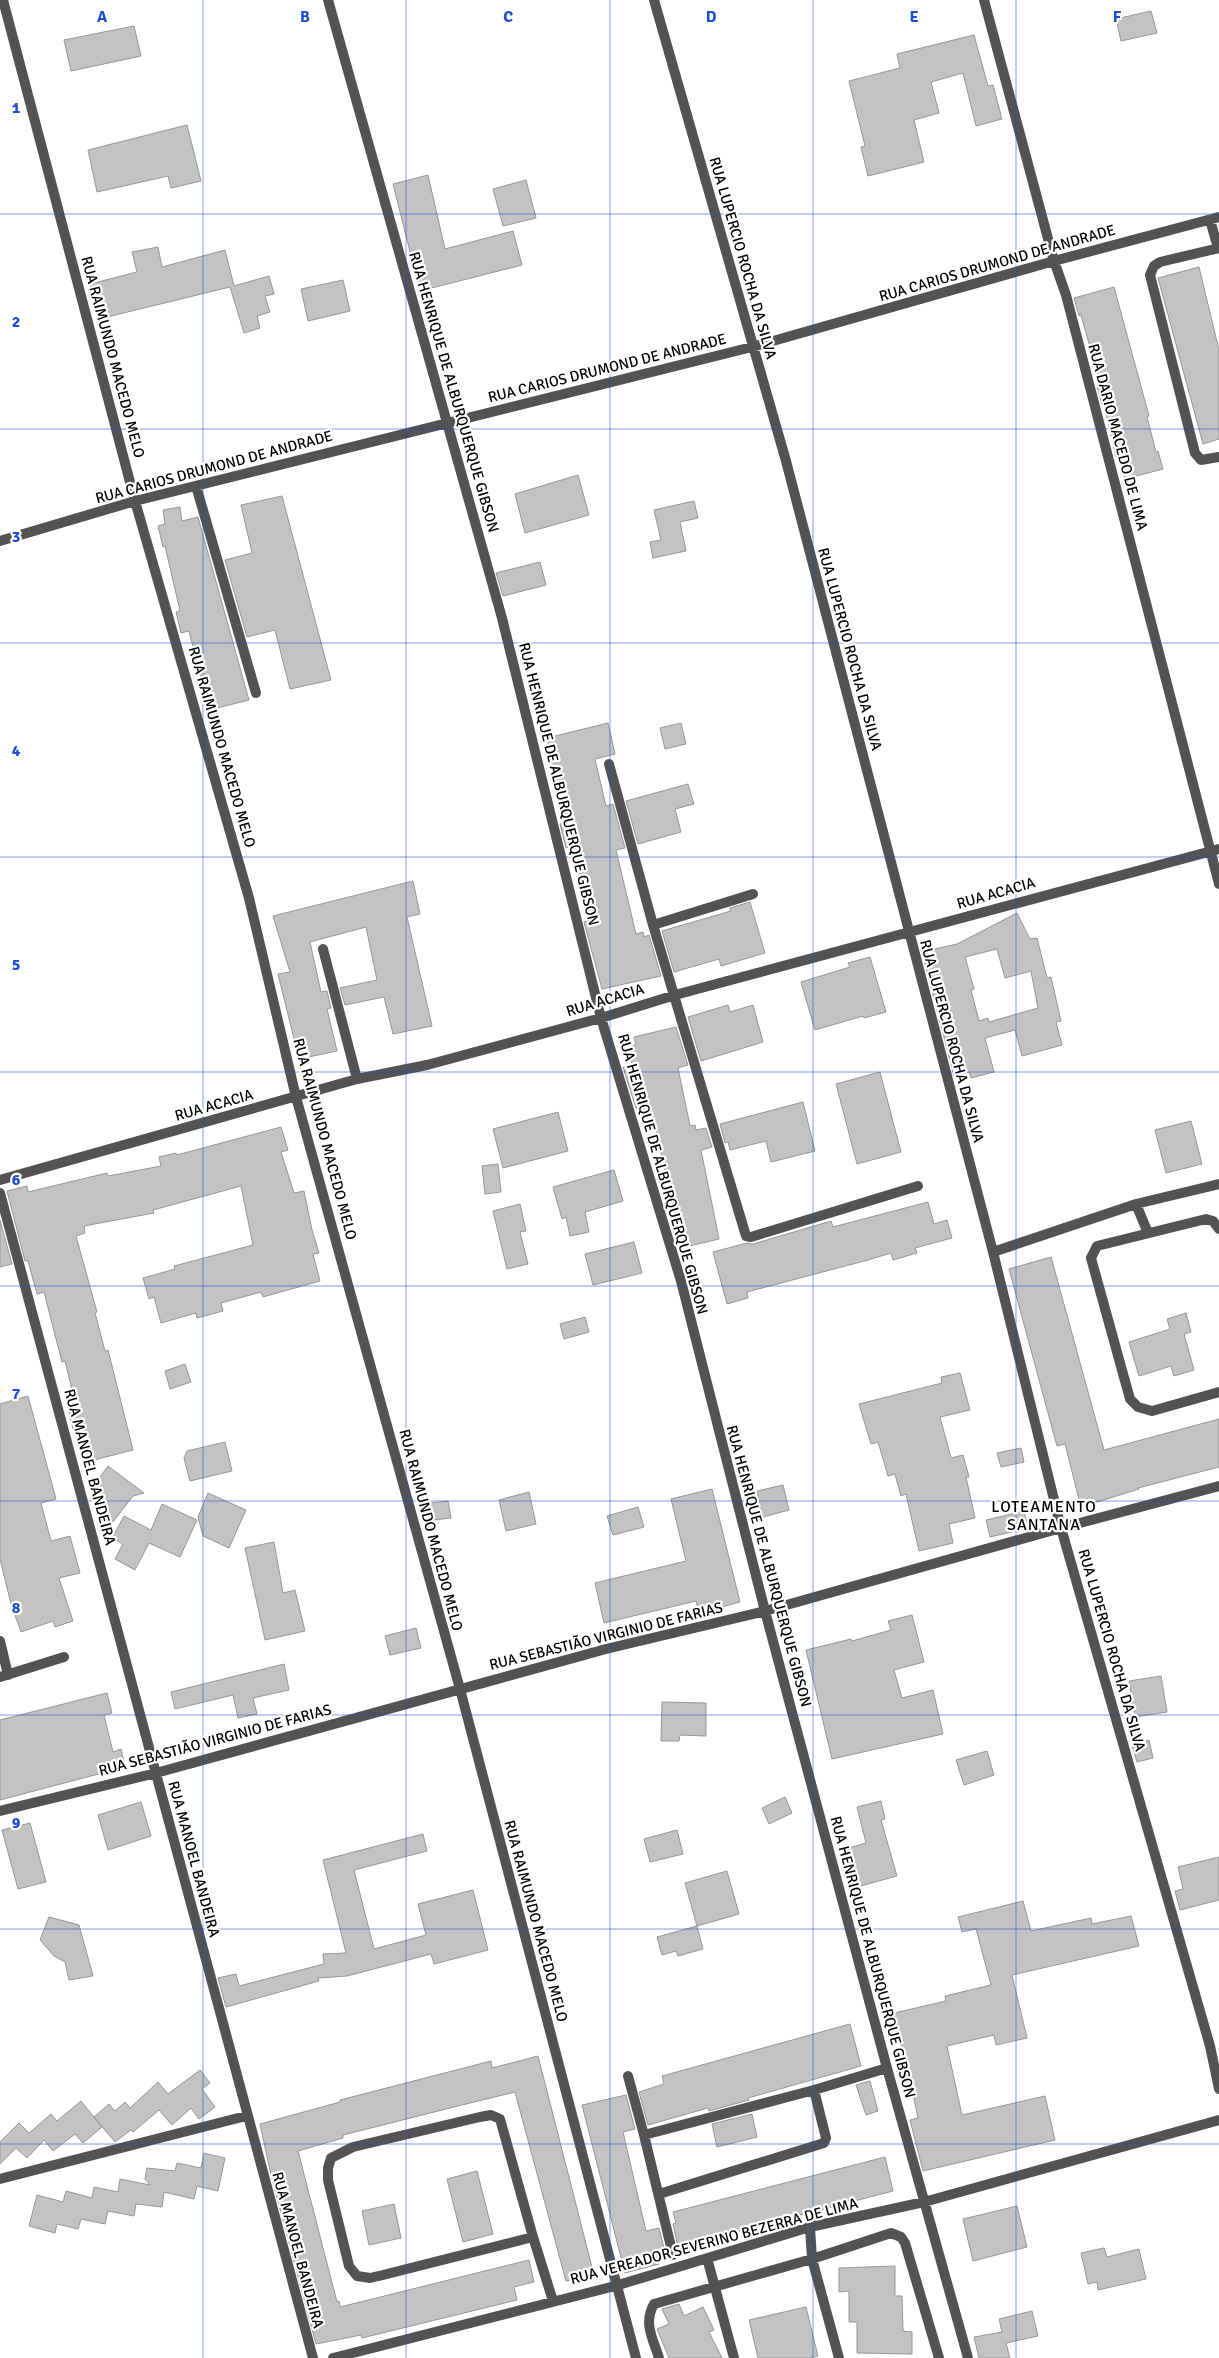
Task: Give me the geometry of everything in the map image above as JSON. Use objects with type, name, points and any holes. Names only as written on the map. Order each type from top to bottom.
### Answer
[{"type":"street","name":"RUA RAIMUNDO MACEDO MELO","points":[[3,0],[135,501],[249,898],[296,1097],[460,1689],[615,2286],[636,2358]]},
{"type":"street","name":"RUA HENRIQUE DE ALBURQUERQUE GIBSON","points":[[328,0],[502,618],[602,1018],[681,1281],[765,1611],[887,2068],[968,2358]]},
{"type":"street","name":"RUA LUPERCIO ROCHA DA SILVA","points":[[654,0],[786,461],[993,1252],[1061,1528],[1214,2045],[1219,2089]]},
{"type":"street","name":"RUA DARIO MACEDO DE LIMA","points":[[984,0],[1054,261],[1066,295],[1215,850],[1219,884]]},
{"type":"street","name":"RUA CARIOS DRUMOND DE ANDRADE","points":[[0,541],[135,501],[752,347],[1054,261],[1214,219]]},
{"type":"street","points":[[1214,219],[1219,248],[1160,262],[1154,266],[1150,275],[1195,453],[1201,460],[1219,458]]},
{"type":"street","points":[[196,486],[256,693]]},
{"type":"street","points":[[610,764],[653,924],[746,1236],[752,1237],[918,1186]]},
{"type":"street","name":"RUA ACACIA","points":[[0,1180],[357,1080],[427,1065],[602,1018],[674,995],[1215,850]]},
{"type":"street","points":[[653,924],[753,894]]},
{"type":"street","points":[[323,949],[357,1080]]},
{"type":"street","points":[[993,1252],[1136,1204],[1219,1184]]},
{"type":"street","name":"RUA MANOEL BANDEIRA","points":[[0,1193],[312,2358]]},
{"type":"street","points":[[1136,1204],[1148,1233]]},
{"type":"street","points":[[1219,1229],[1213,1221],[1206,1219],[1097,1246],[1091,1258],[1130,1399],[1138,1407],[1152,1411],[1219,1392]]},
{"type":"street","name":"RUA SEBASTIÃO VIRGINIO DE FARIAS","points":[[0,1811],[156,1772],[606,1649],[765,1611],[1219,1486]]},
{"type":"street","points":[[0,1641],[4,1676],[64,1657]]},
{"type":"street","points":[[644,2135],[814,2090],[887,2068]]},
{"type":"street","points":[[628,2076],[673,2255]]},
{"type":"street","points":[[659,2194],[824,2143],[826,2138],[814,2090]]},
{"type":"street","points":[[533,2237],[370,2278],[357,2276],[349,2266],[328,2180],[328,2168],[331,2158],[353,2147],[480,2117],[491,2115],[500,2119],[553,2301]]},
{"type":"street","points":[[0,2179],[246,2116]]},
{"type":"street","name":"RUA VEREADOR SEVERINO BEZERRA DE LIMA","points":[[333,2358],[615,2286],[810,2227],[924,2202],[1219,2120]]},
{"type":"street","points":[[810,2227],[812,2259],[838,2358]]},
{"type":"street","points":[[659,2358],[648,2326],[650,2310],[654,2304],[714,2285],[812,2259],[891,2233],[901,2237],[911,2263],[939,2358]]},
{"type":"street","points":[[707,2258],[734,2358]]},
{"type":"building","points":[[1151,11],[1157,33],[1121,41],[1116,19]]},
{"type":"building","points":[[134,26],[141,56],[71,71],[64,40]]},
{"type":"building","points":[[974,35],[988,86],[993,85],[1002,119],[976,126],[963,73],[931,82],[939,113],[914,120],[924,162],[868,176],[861,147],[865,146],[849,81],[900,68],[897,54]]},
{"type":"building","points":[[187,125],[201,181],[171,188],[168,176],[97,192],[88,150]]},
{"type":"building","points":[[428,175],[445,249],[513,231],[522,265],[420,291],[393,184]]},
{"type":"building","points":[[526,180],[536,218],[503,226],[493,189]]},
{"type":"building","points":[[158,247],[162,267],[225,250],[234,286],[269,276],[274,294],[265,296],[270,312],[257,316],[260,328],[244,333],[230,287],[99,319],[90,284],[137,272],[132,252]]},
{"type":"building","points":[[1199,267],[1219,350],[1219,439],[1203,444],[1158,278]]},
{"type":"building","points":[[343,280],[350,311],[308,321],[301,289]]},
{"type":"building","points":[[1114,287],[1149,416],[1147,417],[1156,452],[1158,451],[1163,469],[1125,479],[1119,456],[1116,457],[1104,404],[1102,405],[1097,387],[1101,386],[1081,315],[1079,316],[1074,298]]},
{"type":"building","points":[[578,475],[589,515],[525,533],[515,494]]},
{"type":"building","points":[[282,496],[331,680],[290,689],[275,630],[247,637],[225,560],[252,553],[241,505]]},
{"type":"building","points":[[694,501],[698,518],[680,522],[686,551],[653,558],[650,542],[661,540],[654,510]]},
{"type":"building","points":[[180,507],[182,521],[198,517],[249,700],[209,710],[189,631],[181,633],[176,612],[180,611],[165,546],[163,547],[158,526],[165,524],[163,510]]},
{"type":"building","points":[[540,562],[546,585],[503,596],[496,573]]},
{"type":"building","points":[[608,723],[615,754],[595,759],[606,806],[613,804],[625,848],[616,850],[636,934],[643,932],[644,937],[649,935],[661,976],[602,989],[584,922],[590,920],[572,846],[566,848],[560,824],[567,823],[547,738]]},
{"type":"building","points":[[681,723],[686,744],[665,749],[660,728]]},
{"type":"building","points":[[688,784],[694,804],[675,809],[681,832],[638,844],[626,801]]},
{"type":"building","points":[[413,881],[420,914],[407,917],[432,1026],[393,1034],[384,997],[345,1005],[340,988],[377,980],[366,927],[310,942],[321,992],[327,991],[331,1008],[327,1009],[337,1051],[299,1059],[278,974],[290,972],[273,916]]},
{"type":"building","points":[[750,902],[765,953],[721,966],[719,959],[674,972],[662,931],[731,911],[730,908]]},
{"type":"building","points":[[1017,913],[1030,939],[1037,938],[1047,978],[1051,977],[1061,1021],[1056,1022],[1062,1045],[1022,1056],[1015,1030],[985,1038],[994,1072],[971,1078],[969,1072],[954,1076],[922,952],[957,944]],"holes":[[[997,949],[1005,978],[1031,971],[1038,1008],[989,1022],[988,1018],[979,1021],[971,990],[974,989],[965,957]]]},
{"type":"building","points":[[870,957],[886,1012],[864,1018],[863,1016],[815,1030],[801,982],[850,967],[848,963]]},
{"type":"building","points":[[728,1005],[730,1012],[753,1005],[763,1042],[701,1061],[688,1017]]},
{"type":"building","points":[[676,1027],[688,1065],[678,1068],[690,1126],[695,1125],[696,1130],[706,1128],[712,1147],[701,1150],[719,1239],[681,1248],[655,1126],[644,1129],[640,1108],[636,1108],[623,1067],[632,1066],[628,1046],[636,1045],[634,1037]]},
{"type":"building","points":[[880,1072],[901,1152],[857,1164],[836,1084]]},
{"type":"building","points":[[803,1102],[815,1151],[771,1162],[766,1141],[730,1150],[728,1142],[725,1143],[720,1124]]},
{"type":"building","points":[[558,1112],[568,1151],[503,1168],[493,1129]]},
{"type":"building","points":[[1191,1121],[1202,1164],[1166,1173],[1155,1130]]},
{"type":"building","points":[[281,1127],[288,1150],[281,1152],[294,1193],[304,1191],[319,1253],[313,1254],[320,1281],[263,1297],[261,1292],[221,1303],[223,1311],[197,1318],[196,1313],[161,1323],[154,1297],[149,1299],[143,1278],[175,1269],[174,1266],[253,1245],[241,1186],[153,1210],[154,1213],[84,1226],[85,1233],[76,1236],[97,1312],[95,1313],[105,1351],[108,1350],[133,1450],[90,1461],[81,1427],[73,1429],[67,1404],[75,1402],[65,1361],[62,1362],[44,1292],[37,1294],[28,1261],[25,1261],[7,1191],[27,1186],[28,1192],[107,1173],[108,1176],[161,1166],[159,1157],[176,1153],[177,1155]]},
{"type":"building","points":[[498,1164],[501,1192],[485,1194],[482,1166]]},
{"type":"building","points":[[614,1170],[623,1201],[585,1212],[589,1232],[570,1236],[566,1217],[562,1219],[553,1187]]},
{"type":"building","points":[[928,1202],[934,1224],[947,1220],[952,1238],[915,1248],[917,1253],[893,1260],[891,1253],[747,1292],[748,1298],[727,1304],[713,1252],[747,1243],[753,1244],[831,1221],[833,1227]]},
{"type":"building","points":[[520,1204],[526,1231],[520,1232],[528,1264],[507,1269],[493,1211]]},
{"type":"building","points":[[0,1220],[12,1264],[0,1267]]},
{"type":"building","points":[[634,1242],[642,1273],[593,1285],[585,1254]]},
{"type":"building","points":[[1051,1257],[1104,1450],[1219,1419],[1219,1467],[1138,1488],[1081,1507],[1065,1444],[1057,1446],[1009,1269]]},
{"type":"building","points":[[1186,1313],[1191,1332],[1184,1334],[1194,1370],[1174,1376],[1171,1366],[1139,1376],[1129,1342],[1170,1329],[1167,1319]]},
{"type":"building","points":[[585,1317],[589,1332],[564,1339],[560,1324]]},
{"type":"building","points":[[185,1364],[191,1382],[170,1389],[165,1371]]},
{"type":"building","points":[[960,1373],[970,1410],[940,1417],[951,1458],[963,1455],[969,1477],[966,1477],[975,1518],[949,1524],[953,1543],[919,1551],[906,1494],[901,1496],[895,1474],[888,1476],[878,1442],[871,1444],[859,1404],[942,1383],[941,1377]]},
{"type":"building","points":[[28,1396],[56,1499],[41,1503],[51,1541],[70,1536],[80,1573],[59,1578],[73,1621],[55,1627],[53,1621],[21,1632],[11,1604],[0,1559],[0,1404]]},
{"type":"building","points":[[225,1442],[232,1471],[190,1481],[184,1458],[187,1451]]},
{"type":"building","points":[[1021,1448],[1024,1462],[1001,1467],[997,1453]]},
{"type":"building","points":[[108,1466],[144,1493],[133,1496],[113,1522],[97,1509],[105,1498],[92,1488]]},
{"type":"building","points":[[783,1485],[789,1510],[763,1517],[757,1491]]},
{"type":"building","points":[[712,1489],[740,1602],[699,1613],[696,1601],[604,1623],[595,1583],[686,1561],[671,1499]]},
{"type":"building","points":[[529,1492],[536,1524],[506,1531],[499,1500]]},
{"type":"building","points":[[208,1493],[246,1510],[229,1548],[203,1536],[198,1517]]},
{"type":"building","points":[[448,1501],[451,1518],[433,1520],[430,1503]]},
{"type":"building","points":[[162,1504],[197,1520],[180,1557],[149,1543],[135,1570],[115,1559],[123,1544],[112,1538],[124,1516],[151,1530]]},
{"type":"building","points":[[638,1507],[644,1527],[613,1535],[607,1516]]},
{"type":"building","points":[[1024,1511],[1028,1528],[990,1537],[986,1520]]},
{"type":"building","points":[[274,1542],[283,1593],[295,1590],[305,1631],[265,1640],[245,1548]]},
{"type":"building","points":[[912,1615],[924,1662],[894,1670],[902,1698],[933,1690],[943,1734],[832,1759],[806,1650],[851,1639],[852,1641],[891,1630],[888,1621]]},
{"type":"building","points":[[416,1628],[421,1648],[390,1655],[385,1636]]},
{"type":"building","points":[[284,1664],[289,1690],[253,1698],[257,1714],[238,1718],[233,1695],[175,1709],[171,1692]]},
{"type":"building","points":[[1161,1676],[1167,1712],[1135,1717],[1129,1681]]},
{"type":"building","points":[[107,1693],[112,1713],[104,1715],[113,1752],[121,1749],[125,1767],[0,1800],[0,1720]]},
{"type":"building","points":[[662,1702],[706,1703],[706,1736],[680,1735],[679,1741],[661,1741]]},
{"type":"building","points":[[1149,1740],[1153,1758],[1137,1762],[1132,1745]]},
{"type":"building","points":[[987,1751],[994,1775],[964,1785],[956,1760]]},
{"type":"building","points":[[785,1797],[792,1813],[769,1824],[762,1808]]},
{"type":"building","points":[[881,1801],[885,1819],[881,1820],[897,1876],[853,1888],[842,1850],[866,1843],[857,1807]]},
{"type":"building","points":[[141,1802],[151,1836],[108,1850],[98,1815]]},
{"type":"building","points":[[30,1823],[46,1882],[18,1889],[2,1830]]},
{"type":"building","points":[[677,1830],[683,1854],[650,1862],[644,1839]]},
{"type":"building","points":[[423,1834],[427,1851],[354,1870],[374,1949],[426,1935],[418,1904],[473,1890],[488,1950],[434,1964],[431,1954],[347,1976],[318,1978],[319,1981],[226,2007],[218,1978],[236,1974],[239,1986],[324,1964],[323,1954],[346,1953],[323,1860]]},
{"type":"building","points":[[1219,1857],[1219,1900],[1180,1910],[1175,1891],[1183,1889],[1178,1867]]},
{"type":"building","points":[[727,1871],[739,1914],[697,1926],[685,1883]]},
{"type":"building","points":[[1023,1901],[1031,1931],[1091,1918],[1092,1924],[1131,1916],[1139,1946],[1012,1975],[1027,2038],[996,2045],[994,2035],[947,2046],[962,2115],[1045,2096],[1055,2140],[923,2171],[910,2120],[918,2118],[909,2076],[899,2079],[895,2062],[905,2060],[894,2013],[946,2001],[945,1996],[991,1985],[976,1929],[962,1932],[958,1917]]},
{"type":"building","points":[[49,1917],[79,1925],[93,1976],[69,1980],[65,1962],[54,1956],[40,1940]]},
{"type":"building","points":[[697,1926],[703,1949],[678,1956],[676,1951],[662,1955],[657,1937]]},
{"type":"building","points":[[850,2024],[861,2066],[748,2098],[749,2100],[709,2111],[708,2108],[648,2125],[639,2092],[664,2084],[662,2076]]},
{"type":"building","points":[[538,2056],[594,2275],[566,2281],[515,2092],[466,2104],[343,2135],[343,2138],[298,2151],[337,2302],[339,2301],[340,2307],[529,2260],[534,2282],[514,2287],[517,2300],[362,2338],[361,2335],[316,2344],[271,2175],[260,2124],[340,2102],[340,2100],[491,2061],[492,2068]]},
{"type":"building","points":[[200,2070],[210,2083],[202,2089],[215,2107],[199,2119],[191,2108],[172,2125],[159,2110],[133,2132],[131,2130],[115,2142],[94,2117],[109,2104],[115,2111],[125,2102],[130,2108],[158,2082],[168,2094]]},
{"type":"building","points":[[870,2081],[878,2111],[866,2115],[856,2085]]},
{"type":"building","points":[[626,2095],[635,2129],[623,2132],[646,2231],[659,2228],[665,2252],[656,2254],[659,2264],[625,2273],[582,2105]]},
{"type":"building","points":[[81,2101],[102,2127],[83,2143],[75,2134],[53,2151],[44,2140],[27,2158],[16,2148],[0,2164],[0,2142],[19,2123],[29,2133],[51,2114],[57,2121]]},
{"type":"building","points":[[752,2114],[757,2137],[717,2147],[712,2124]]},
{"type":"building","points":[[204,2153],[225,2158],[218,2191],[197,2186],[194,2199],[164,2192],[162,2207],[136,2204],[134,2216],[108,2211],[105,2224],[81,2219],[78,2229],[57,2224],[55,2233],[29,2226],[37,2195],[63,2202],[66,2191],[92,2198],[94,2187],[118,2192],[120,2179],[150,2185],[145,2179],[147,2168],[175,2171],[177,2163],[201,2168]]},
{"type":"building","points":[[885,2157],[893,2191],[678,2247],[673,2224],[676,2223],[673,2212]]},
{"type":"building","points":[[477,2171],[493,2234],[463,2242],[447,2179]]},
{"type":"building","points":[[394,2204],[401,2238],[369,2245],[362,2211]]},
{"type":"building","points":[[1017,2206],[1027,2247],[973,2261],[963,2219]]},
{"type":"building","points":[[1104,2248],[1107,2257],[1139,2249],[1146,2279],[1098,2290],[1097,2282],[1088,2284],[1081,2253]]},
{"type":"building","points":[[895,2266],[895,2296],[902,2296],[903,2331],[912,2332],[912,2354],[857,2353],[857,2322],[849,2322],[849,2291],[839,2292],[839,2268]]},
{"type":"building","points":[[679,2304],[684,2316],[703,2307],[714,2330],[709,2332],[722,2358],[669,2358],[657,2329],[669,2324],[662,2309]]},
{"type":"building","points":[[806,2307],[818,2356],[809,2358],[758,2358],[749,2320]]},
{"type":"building","points":[[1032,2311],[1038,2336],[1006,2343],[1010,2358],[979,2358],[974,2337],[1002,2332],[999,2319]]},
{"type":"district","name":"LOTEAMENTO SANTANA","points":[[1044,1515]]}]
